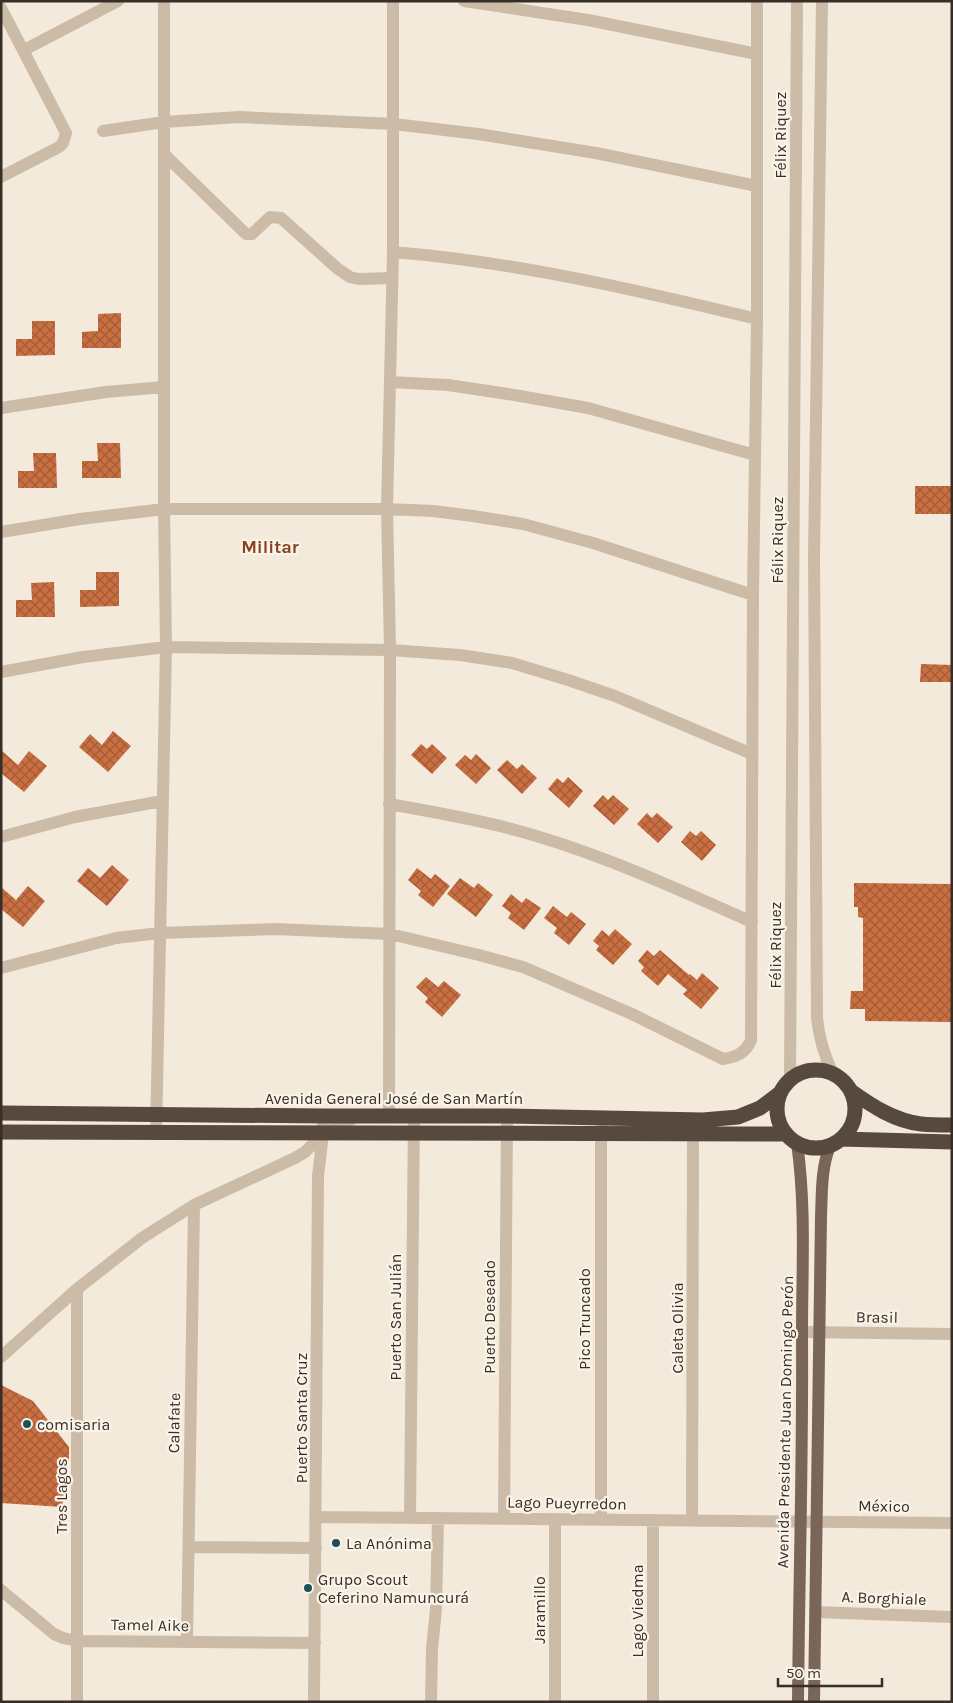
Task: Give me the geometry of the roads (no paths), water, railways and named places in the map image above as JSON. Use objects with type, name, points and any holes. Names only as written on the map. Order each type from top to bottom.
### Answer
[{"type":"highway","points":[[790,1079],[808,1070],[821,1070],[833,1074],[843,1081],[851,1091],[872,1106],[902,1120],[921,1124],[952,1125]]},
{"type":"highway","name":"Avenida General José de San Martín","points":[[1,1113],[507,1116],[703,1120],[738,1117],[760,1108],[780,1093],[790,1079]]},
{"type":"highway","points":[[835,1143],[850,1129],[854,1117],[855,1104],[851,1091]]},
{"type":"highway","points":[[780,1093],[777,1114],[780,1125],[791,1139]]},
{"type":"highway","points":[[1,1132],[693,1135],[791,1139],[813,1148],[835,1143],[952,1142]]},
{"type":"main road","name":"Avenida Presidente Juan Domingo Perón","points":[[791,1139],[801,1172],[802,1206],[798,1702]]},
{"type":"main road","name":"Avenida Presidente Juan Domingo Perón","points":[[814,1702],[823,1168],[825,1157],[835,1143]]},
{"type":"street","points":[[24,50],[118,1]]},
{"type":"street","points":[[156,1134],[166,647],[164,509],[164,1]]},
{"type":"street","points":[[388,1115],[390,650],[387,509],[393,252],[393,1]]},
{"type":"street","points":[[464,1],[588,20],[757,54]]},
{"type":"street","points":[[1,968],[116,938],[160,933],[274,929],[390,934],[523,967],[632,1014],[723,1059],[734,1058],[748,1047],[751,1040],[753,595],[757,319],[757,1]]},
{"type":"street","name":"Félix Riquez","points":[[790,1079],[797,1]]},
{"type":"street","points":[[822,1],[814,556],[817,1018],[820,1040],[826,1060],[833,1074]]},
{"type":"street","points":[[1,8],[64,129],[65,139],[59,147],[1,177]]},
{"type":"street","points":[[103,131],[164,122],[239,117],[394,124],[596,153],[757,186]]},
{"type":"street","points":[[164,154],[246,234],[252,234],[270,217],[281,218],[338,270],[350,277],[359,279],[392,278]]},
{"type":"street","points":[[393,252],[441,256],[584,280],[757,319]]},
{"type":"street","points":[[390,382],[448,385],[588,408],[755,455]]},
{"type":"street","points":[[1,408],[106,392],[164,387]]},
{"type":"street","points":[[1,532],[80,519],[164,509],[387,509],[441,512],[523,524],[593,543],[753,595]]},
{"type":"street","points":[[1,672],[82,657],[166,647],[390,650],[460,655],[512,663],[568,680],[615,696],[752,754]]},
{"type":"street","points":[[1,837],[75,817],[162,801]]},
{"type":"street","points":[[390,804],[509,828],[577,849],[632,869],[752,922]]},
{"type":"street","name":"Puerto Santa Cruz","points":[[314,1702],[317,1517],[318,1176],[323,1116]]},
{"type":"street","points":[[1,1357],[77,1289],[142,1238],[194,1205],[295,1158],[305,1152],[323,1134],[358,1116]]},
{"type":"street","name":"Puerto San Julián","points":[[410,1518],[414,1116]]},
{"type":"street","name":"Puerto Deseado","points":[[504,1519],[507,1116]]},
{"type":"street","name":"Pico Truncado","points":[[601,1520],[601,1134],[603,1118]]},
{"type":"street","name":"Caleta Olivia","points":[[692,1521],[693,1135]]},
{"type":"street","name":"Calafate","points":[[187,1642],[194,1205]]},
{"type":"street","name":"Tres Lagos","points":[[77,1289],[77,1702]]},
{"type":"street","name":"Brasil","points":[[802,1332],[952,1334]]},
{"type":"street","name":"Lago Pueyrredon","points":[[317,1517],[816,1522]]},
{"type":"street","points":[[431,1702],[438,1518]]},
{"type":"street","name":"Jaramillo","points":[[555,1519],[555,1702]]},
{"type":"street","name":"Lago Viedma","points":[[653,1520],[653,1702]]},
{"type":"street","name":"México","points":[[816,1522],[952,1523]]},
{"type":"street","points":[[188,1547],[316,1548]]},
{"type":"street","name":"Tamel Aike","points":[[1,1590],[54,1634],[77,1641],[315,1643]]},
{"type":"street","name":"A. Borghiale","points":[[815,1612],[952,1617]]},
{"type":"place","name":"comisaria","points":[[27,1424]]},
{"type":"place","name":"La Anónima","points":[[336,1543]]},
{"type":"place","name":"Grupo Scout Ceferino Namuncurá","points":[[308,1588]]},
{"type":"district","name":"Militar","points":[[270,547]]}]
